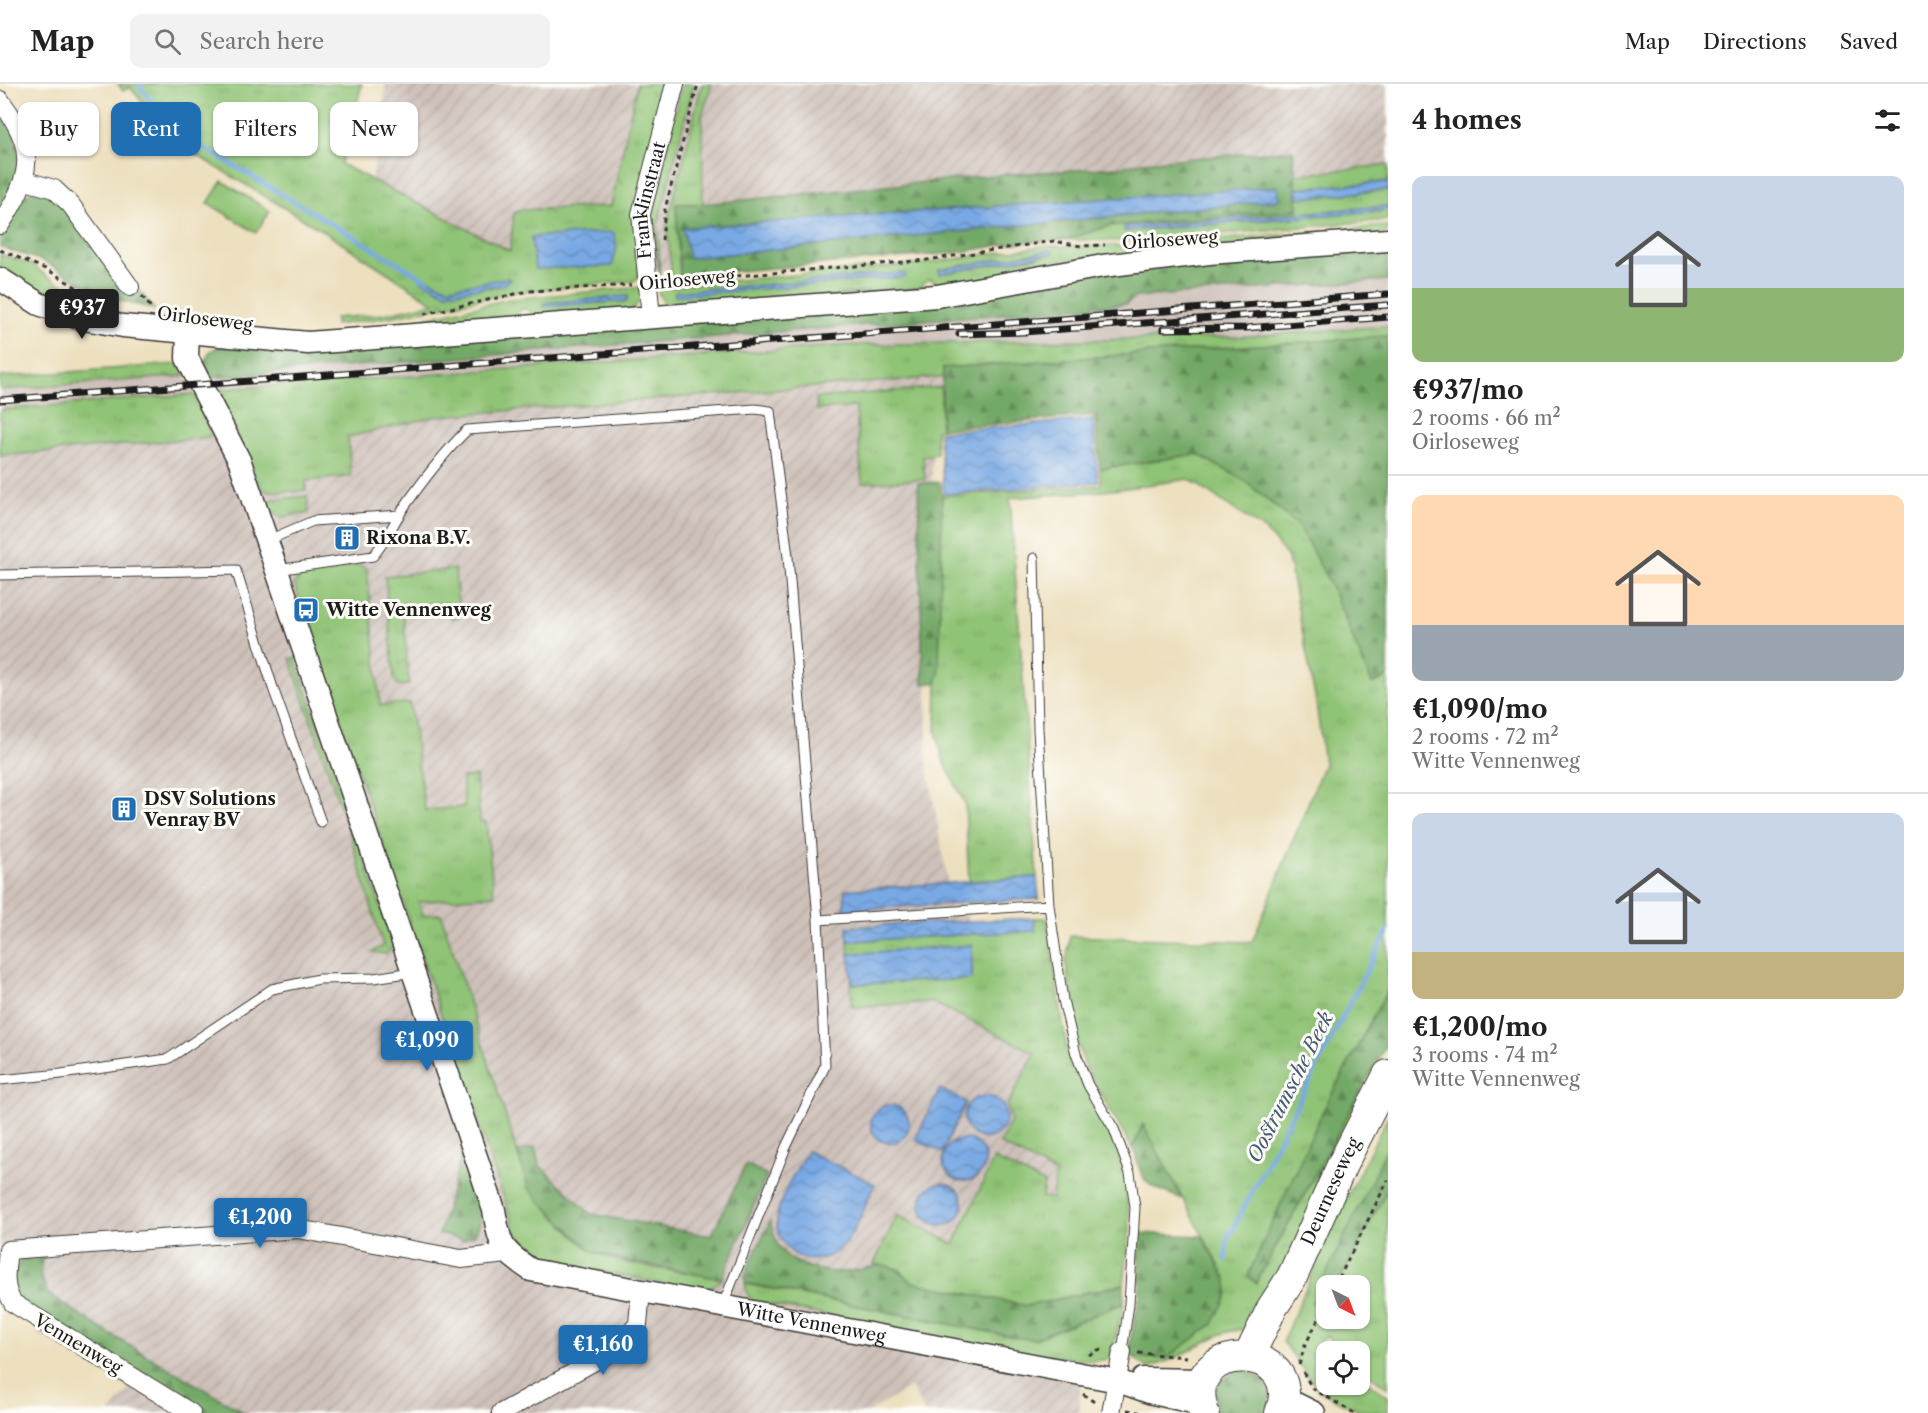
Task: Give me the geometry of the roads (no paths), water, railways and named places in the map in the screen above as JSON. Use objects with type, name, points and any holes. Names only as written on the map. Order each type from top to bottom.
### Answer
[{"type":"main road","name":"Deurneseweg","points":[[1273,1363],[1287,1311],[1292,1277],[1342,1166],[1388,1075]]},
{"type":"main road","points":[[1199,1389],[1210,1371],[1227,1358],[1273,1363],[1282,1387],[1282,1406]]},
{"type":"street","name":"Franklinstraat","points":[[651,317],[657,283],[641,214],[675,84]]},
{"type":"street","points":[[0,100],[19,124],[27,156],[26,181],[0,225]]},
{"type":"street","points":[[26,181],[54,189],[71,205],[130,287]]},
{"type":"street","name":"Oirloseweg","points":[[0,279],[39,304],[79,318],[188,332],[308,343],[937,296],[1126,263],[1209,253],[1388,240]]},
{"type":"street","points":[[4,1249],[298,1229],[461,1259],[507,1254],[499,1238],[494,1210],[415,972],[240,462],[187,358],[188,332]]},
{"type":"street","name":"Vennenweg","points":[[4,1249],[6,1293],[13,1303],[191,1413]]},
{"type":"street","name":"Witte Vennenweg","points":[[507,1254],[531,1270],[1118,1381],[1149,1392],[1199,1389]]},
{"type":"street","points":[[501,1413],[618,1348],[638,1324],[641,1292]]},
{"type":"street","points":[[1111,1413],[1122,1352]]},
{"type":"street","points":[[1282,1406],[1314,1413]]},
{"type":"lane","points":[[277,570],[373,556],[388,538],[400,515],[444,453],[467,430],[755,409],[770,411],[788,557],[818,920],[825,1066],[786,1147],[722,1307]]},
{"type":"lane","points":[[266,541],[313,521],[400,515]]},
{"type":"lane","points":[[1034,558],[1038,729],[1049,906],[1063,1000],[1076,1054],[1088,1085],[1114,1129],[1130,1173],[1135,1207],[1129,1305],[1122,1352]]},
{"type":"lane","points":[[0,575],[236,570],[321,822]]},
{"type":"lane","points":[[818,920],[1049,906]]},
{"type":"lane","points":[[0,1080],[168,1059],[272,989],[319,979],[374,978],[415,972]]},
{"type":"water","points":[[1388,182],[1388,190],[1298,198],[1297,188]]},
{"type":"water","points":[[1278,187],[1279,200],[689,258],[683,228]]},
{"type":"water","points":[[1388,206],[1388,210],[1124,231],[1124,227]]},
{"type":"water","points":[[613,232],[617,246],[612,266],[535,269],[531,237]]},
{"type":"water","points":[[1052,250],[1053,253],[940,274],[939,270]]},
{"type":"water","points":[[905,273],[905,277],[675,296],[675,292]]},
{"type":"water","points":[[424,277],[448,288],[508,278],[510,280],[502,285],[446,293],[422,281]]},
{"type":"water","points":[[628,296],[627,301],[543,307],[545,303]]},
{"type":"water","points":[[1093,419],[1098,482],[944,494],[939,432]]},
{"type":"water","points":[[1037,877],[1039,899],[844,910],[845,890]]},
{"type":"water","points":[[1034,918],[1035,931],[848,941],[847,927]]},
{"type":"water","points":[[972,945],[972,979],[853,984],[849,954]]},
{"type":"water","points":[[940,1089],[966,1102],[942,1152],[915,1140]]},
{"type":"water","points":[[985,1096],[993,1097],[1000,1102],[1005,1109],[1005,1125],[1000,1132],[993,1137],[985,1138],[977,1137],[970,1132],[965,1125],[964,1117],[965,1109],[970,1102],[977,1097]]},
{"type":"water","points":[[890,1105],[904,1110],[909,1124],[904,1138],[890,1143],[876,1138],[871,1124],[876,1110]]},
{"type":"water","points":[[964,1139],[972,1140],[979,1145],[984,1152],[984,1168],[979,1175],[972,1180],[964,1181],[956,1180],[949,1175],[944,1168],[943,1160],[944,1152],[949,1145],[956,1140]]},
{"type":"water","points":[[807,1151],[875,1184],[846,1243],[824,1258],[811,1259],[798,1256],[787,1247],[780,1236],[777,1225],[782,1199]]},
{"type":"water","points":[[942,1183],[950,1184],[957,1189],[962,1196],[962,1212],[957,1219],[950,1224],[942,1225],[934,1224],[927,1219],[922,1212],[921,1204],[922,1196],[927,1189],[934,1184]]},
{"type":"waterway","points":[[138,84],[172,129],[428,281]]},
{"type":"waterway","name":"Oostrumsche Beek","points":[[1226,1260],[1227,1240],[1388,930]]},
{"type":"railway","points":[[0,400],[1388,294]]},
{"type":"railway","points":[[959,334],[1023,332],[1388,305]]},
{"type":"railway","points":[[1163,329],[1246,328],[1388,317]]},
{"type":"place","name":"Rixona B.V.","points":[[347,538]]},
{"type":"place","name":"Witte Vennenweg","points":[[306,610]]},
{"type":"place","name":"DSV Solutions Venray BV","points":[[124,809]]}]
